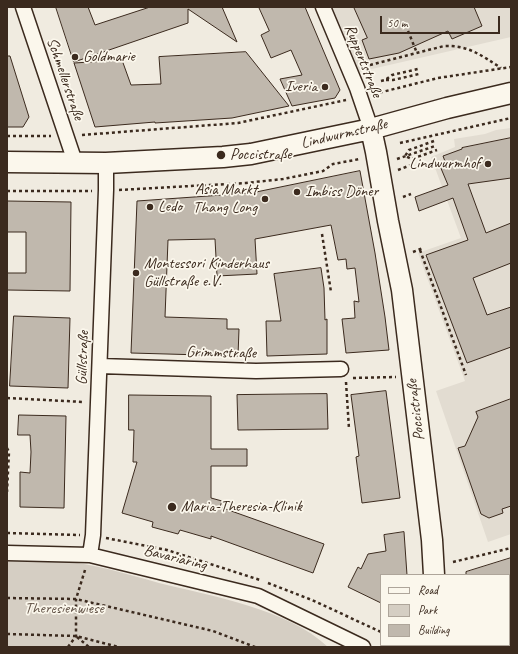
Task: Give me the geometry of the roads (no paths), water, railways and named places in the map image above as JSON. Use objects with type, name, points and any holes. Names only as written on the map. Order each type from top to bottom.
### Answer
[{"type":"main road","name":"Lindwurmstraße","points":[[7,162],[106,163],[223,157],[261,152],[371,128],[511,93]]},
{"type":"main road","name":"Poccistraße","points":[[371,128],[402,290],[432,540],[434,574]]},
{"type":"street","name":"Schmellerstraße","points":[[23,7],[75,162]]},
{"type":"street","name":"Ruppertstraße","points":[[323,7],[360,97],[371,128]]},
{"type":"street","name":"Güllstraße","points":[[90,555],[93,535],[99,403],[106,163]]},
{"type":"street","name":"Grimmstraße","points":[[100,366],[256,371],[341,369]]},
{"type":"street","name":"Bavariaring","points":[[7,553],[90,555],[258,596],[363,647]]},
{"type":"street","name":"Bavariaring","points":[[327,629],[341,647]]},
{"type":"place","name":"Goldmarie","points":[[75,57]]},
{"type":"place","name":"Iveria","points":[[325,87]]},
{"type":"place","name":"Poccistraße","points":[[221,155]]},
{"type":"place","name":"Lindwurmhof","points":[[488,164]]},
{"type":"place","name":"Imbiss Döner","points":[[297,192]]},
{"type":"place","name":"Asia Markt Thang Long","points":[[265,199]]},
{"type":"place","name":"Ledo","points":[[150,207]]},
{"type":"place","name":"Montessori Kinderhaus Güllstraße e.V.","points":[[136,273]]},
{"type":"place","name":"Maria-Theresia-Klinik","points":[[172,507]]},
{"type":"park label","name":"Theresienwiese","points":[[64,609]]}]
